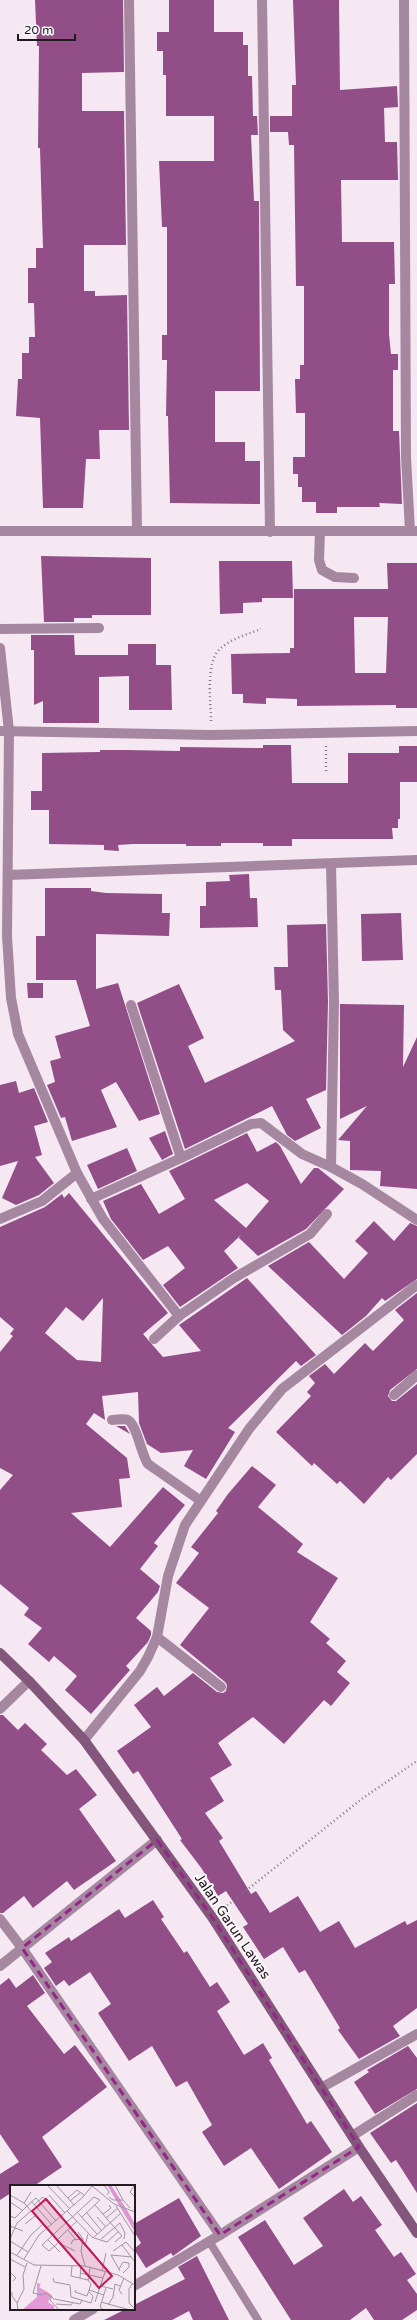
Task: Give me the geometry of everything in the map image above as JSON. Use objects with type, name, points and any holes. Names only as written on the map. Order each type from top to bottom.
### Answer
[{"type":"main road","name":"Jalan Garun Lawas","points":[[0,1653],[29,1681],[84,1740],[157,1840],[212,1917],[359,2147],[417,2233]]},
{"type":"street","points":[[129,0],[137,531]]},
{"type":"street","points":[[262,0],[270,532]]},
{"type":"street","points":[[0,531],[413,531],[406,457],[404,0]]},
{"type":"street","points":[[320,531],[319,560],[322,570],[335,577],[354,578]]},
{"type":"street","points":[[0,629],[99,628]]},
{"type":"street","points":[[0,648],[5,731],[8,875],[4,936],[11,998],[18,1034],[78,1173],[91,1199],[113,1233],[179,1316]]},
{"type":"street","points":[[5,731],[211,736],[417,731]]},
{"type":"street","points":[[8,875],[417,860]]},
{"type":"street","points":[[331,864],[334,1002],[331,1167]]},
{"type":"street","points":[[131,1005],[181,1158]]},
{"type":"street","points":[[91,1199],[257,1122],[268,1127],[302,1154],[331,1167],[393,1203],[417,1220]]},
{"type":"street","points":[[0,1218],[42,1201],[78,1173]]},
{"type":"street","points":[[154,1339],[179,1316],[234,1278],[310,1234],[327,1214]]},
{"type":"street","points":[[84,1740],[140,1671],[157,1637],[168,1576],[176,1546],[184,1525],[249,1429],[282,1390],[417,1285]]},
{"type":"street","points":[[394,1395],[417,1375]]},
{"type":"street","points":[[112,1420],[126,1419],[131,1422],[137,1433],[142,1455],[148,1464],[201,1501]]},
{"type":"street","points":[[157,1637],[221,1687]]},
{"type":"street","points":[[0,1709],[29,1681]]},
{"type":"street","points":[[0,1966],[157,1840]]},
{"type":"street","points":[[0,1920],[22,1948],[220,2235]]},
{"type":"street","points":[[321,2088],[417,2034]]},
{"type":"street","points":[[352,2136],[417,2095]]},
{"type":"street","points":[[135,2285],[220,2235],[359,2147]]},
{"type":"street","points":[[74,2320],[91,2310]]},
{"type":"lane","points":[[209,2241],[258,2320]]},
{"type":"path","points":[[211,736],[210,676],[214,657],[219,649],[261,629]]},
{"type":"path","points":[[326,771],[327,733]]},
{"type":"path","points":[[212,1917],[351,1807],[417,1761]]},
{"type":"highlighted area","points":[[157,1840],[212,1917],[359,2147],[220,2235],[22,1948]]},
{"type":"building","points":[[35,0],[123,0],[124,72],[82,73],[82,111],[124,111],[126,245],[84,245],[84,291],[95,291],[95,296],[127,295],[129,430],[99,430],[100,459],[86,459],[83,508],[43,508],[40,418],[16,416],[18,379],[22,379],[22,353],[29,353],[29,337],[35,337],[34,303],[28,303],[28,268],[36,268],[36,248],[43,248],[40,148],[38,148],[39,46],[37,46]]},
{"type":"building","points":[[169,0],[214,0],[214,32],[243,32],[243,45],[248,45],[248,76],[252,76],[253,116],[257,116],[258,135],[251,135],[254,201],[259,201],[260,391],[215,391],[215,442],[245,442],[245,461],[260,461],[260,504],[170,503],[168,416],[166,416],[167,360],[162,360],[162,335],[167,335],[167,227],[162,227],[159,161],[214,161],[214,116],[166,116],[166,75],[163,75],[163,51],[157,51],[157,32],[169,32]]},
{"type":"building","points":[[293,0],[339,0],[340,90],[397,86],[398,107],[384,108],[385,142],[397,142],[398,180],[341,180],[342,242],[394,242],[395,284],[389,284],[389,334],[391,354],[398,354],[398,370],[393,370],[393,431],[399,431],[402,504],[379,503],[380,507],[337,507],[337,513],[316,513],[316,502],[302,502],[302,487],[298,487],[298,474],[293,474],[293,457],[305,457],[305,413],[296,413],[295,379],[300,379],[300,365],[304,365],[304,286],[296,286],[294,145],[289,145],[288,132],[270,132],[270,116],[292,116],[292,85],[296,85]]},
{"type":"building","points":[[41,556],[151,558],[151,615],[92,615],[92,618],[74,618],[74,622],[44,622]]},
{"type":"building","points":[[219,561],[292,561],[293,598],[262,598],[262,602],[243,603],[243,613],[220,614]]},
{"type":"building","points":[[387,563],[417,563],[417,708],[396,708],[396,705],[297,706],[297,699],[266,698],[266,704],[243,703],[243,694],[232,694],[231,654],[290,653],[290,648],[294,648],[294,589],[388,589]],"holes":[[[354,617],[388,617],[386,673],[355,673]]]},
{"type":"building","points":[[31,635],[74,635],[75,655],[128,655],[128,644],[156,644],[156,665],[171,665],[172,710],[129,710],[129,676],[99,677],[99,723],[43,723],[43,701],[34,705],[34,650],[31,650]]},
{"type":"building","points":[[263,745],[291,745],[292,783],[348,783],[348,753],[399,753],[399,746],[417,746],[417,782],[400,782],[400,819],[398,819],[398,828],[392,828],[393,839],[292,839],[292,846],[263,846],[263,843],[221,843],[221,846],[186,846],[186,844],[133,844],[118,845],[119,851],[104,850],[104,845],[49,844],[49,810],[31,810],[31,791],[42,791],[42,753],[100,752],[100,750],[180,751],[180,747],[263,748]]},
{"type":"building","points":[[249,874],[250,898],[257,898],[258,927],[200,928],[200,906],[206,906],[206,882],[230,881],[229,875]]},
{"type":"building","points":[[45,888],[91,888],[91,891],[106,893],[162,894],[162,913],[170,913],[169,936],[96,934],[96,989],[118,983],[160,1114],[139,1121],[116,1082],[101,1090],[117,1127],[72,1141],[65,1117],[61,1118],[47,1085],[55,1082],[50,1061],[61,1058],[55,1036],[90,1026],[76,980],[36,980],[36,936],[45,936]]},
{"type":"building","points":[[401,913],[403,960],[362,961],[361,914]]},
{"type":"building","points":[[326,924],[328,1002],[326,1090],[306,1099],[321,1128],[295,1141],[287,1135],[272,1106],[185,1149],[137,1003],[179,984],[204,1038],[188,1046],[205,1083],[295,1041],[283,1030],[281,990],[275,990],[274,967],[288,967],[287,925]]},
{"type":"building","points":[[27,983],[43,983],[43,998],[28,998]]},
{"type":"building","points":[[340,1004],[404,1005],[403,1067],[417,1037],[417,1189],[380,1186],[381,1171],[350,1170],[350,1141],[338,1140],[367,1106],[340,1119]]},
{"type":"building","points":[[16,1081],[19,1093],[34,1088],[48,1122],[34,1126],[42,1155],[35,1157],[54,1183],[39,1195],[16,1205],[2,1198],[18,1161],[0,1166],[0,1085]]},
{"type":"building","points":[[165,1131],[173,1154],[162,1160],[149,1138]]},
{"type":"building","points":[[247,1133],[257,1152],[276,1142],[280,1146],[301,1184],[314,1168],[318,1168],[344,1189],[306,1229],[258,1256],[238,1237],[224,1251],[238,1268],[180,1307],[163,1285],[185,1268],[168,1246],[143,1260],[111,1219],[103,1201],[141,1184],[159,1214],[185,1199],[169,1171]],"holes":[[[247,1183],[269,1201],[246,1228],[214,1200]]]},
{"type":"building","points":[[127,1148],[137,1171],[98,1189],[87,1165]]},
{"type":"building","points":[[69,1193],[168,1313],[143,1334],[163,1357],[201,1351],[179,1325],[247,1278],[316,1355],[301,1366],[296,1361],[228,1428],[235,1432],[206,1479],[184,1466],[193,1450],[161,1453],[147,1444],[139,1423],[138,1392],[102,1396],[105,1420],[94,1413],[86,1424],[127,1458],[130,1478],[119,1479],[122,1507],[71,1513],[110,1547],[163,1487],[185,1505],[154,1543],[158,1546],[140,1569],[160,1586],[158,1592],[136,1618],[151,1631],[148,1642],[126,1666],[130,1670],[91,1714],[65,1690],[77,1676],[54,1656],[49,1662],[28,1644],[42,1628],[24,1615],[29,1608],[0,1584],[0,1490],[13,1475],[0,1468],[0,1352],[13,1336],[10,1334],[14,1329],[0,1317],[0,1227],[45,1207],[62,1194],[64,1198]],"holes":[[[103,1298],[101,1362],[77,1360],[45,1333],[66,1307],[83,1321]]]},
{"type":"building","points":[[374,1221],[394,1241],[410,1223],[417,1226],[417,1279],[385,1301],[382,1298],[366,1316],[342,1335],[268,1266],[309,1242],[344,1279],[368,1253],[355,1241]]},
{"type":"building","points":[[417,1293],[417,1369],[390,1390],[388,1396],[392,1401],[396,1401],[417,1384],[417,1454],[391,1480],[388,1477],[364,1504],[340,1481],[337,1484],[314,1463],[312,1466],[276,1432],[311,1396],[307,1392],[315,1383],[309,1376],[325,1364],[334,1374],[365,1343],[373,1351],[404,1320],[395,1310]]},
{"type":"building","points":[[116,1426],[125,1426],[130,1434]]},
{"type":"building","points":[[252,1466],[276,1485],[258,1507],[303,1544],[297,1552],[338,1578],[310,1622],[330,1639],[326,1643],[346,1661],[337,1672],[350,1683],[331,1706],[324,1700],[284,1744],[253,1717],[218,1743],[232,1765],[210,1778],[224,1801],[205,1813],[223,1838],[219,1841],[251,1894],[256,1891],[270,1913],[298,1896],[320,1932],[339,1921],[355,1948],[405,1921],[407,1925],[417,1920],[417,2008],[393,2026],[400,2036],[359,2059],[338,2030],[340,2028],[305,1970],[299,1973],[283,1947],[264,1959],[243,1927],[248,1924],[226,1891],[218,1896],[202,1869],[180,1840],[182,1839],[138,1771],[133,1774],[117,1751],[151,1727],[134,1705],[157,1687],[164,1696],[193,1673],[217,1692],[223,1693],[226,1691],[227,1685],[225,1682],[180,1645],[209,1608],[176,1583],[199,1553],[191,1547],[218,1513],[216,1511],[228,1494]]},
{"type":"building","points":[[0,1715],[3,1715],[18,1730],[25,1723],[47,1744],[41,1750],[67,1775],[76,1769],[97,1795],[79,1809],[116,1861],[74,1890],[67,1881],[33,1908],[24,1896],[3,1913],[0,1913]]},
{"type":"building","points":[[153,1900],[164,1917],[161,1919],[184,1953],[187,1951],[210,1987],[217,1982],[230,2002],[217,2011],[244,2055],[263,2043],[272,2058],[269,2060],[307,2124],[311,2121],[332,2152],[279,2189],[251,2148],[224,2166],[202,2132],[212,2125],[187,2081],[176,2087],[152,2046],[129,2061],[98,2013],[111,2004],[90,1972],[69,1986],[64,1980],[56,1986],[44,1968],[52,1962],[45,1953],[69,1937],[71,1941],[119,1909],[125,1918]]},
{"type":"building","points":[[33,1975],[45,1993],[27,2006],[64,2054],[75,2045],[107,2087],[42,2137],[62,2167],[35,2185],[10,2185],[10,2194],[0,2200],[0,2174],[19,2162],[0,2134],[0,1985],[9,1978],[16,1988]]},
{"type":"building","points":[[408,2046],[417,2058],[417,2089],[375,2114],[354,2082],[369,2072],[367,2070]]},
{"type":"building","points":[[417,2103],[417,2193],[396,2160],[391,2163],[370,2133]]},
{"type":"building","points":[[344,2189],[353,2202],[361,2196],[382,2225],[375,2230],[394,2257],[401,2252],[416,2274],[407,2280],[417,2294],[417,2310],[402,2320],[374,2320],[366,2308],[350,2320],[291,2320],[238,2237],[265,2220],[294,2265],[323,2246],[303,2218]]},
{"type":"building","points":[[179,2198],[201,2236],[173,2256],[171,2253],[146,2268],[135,2251],[135,2248],[141,2243],[135,2233],[135,2223]]},
{"type":"building","points":[[197,2256],[229,2320],[193,2320],[189,2311],[172,2320],[104,2320],[124,2310],[135,2310],[135,2304],[185,2279],[178,2267]]}]
